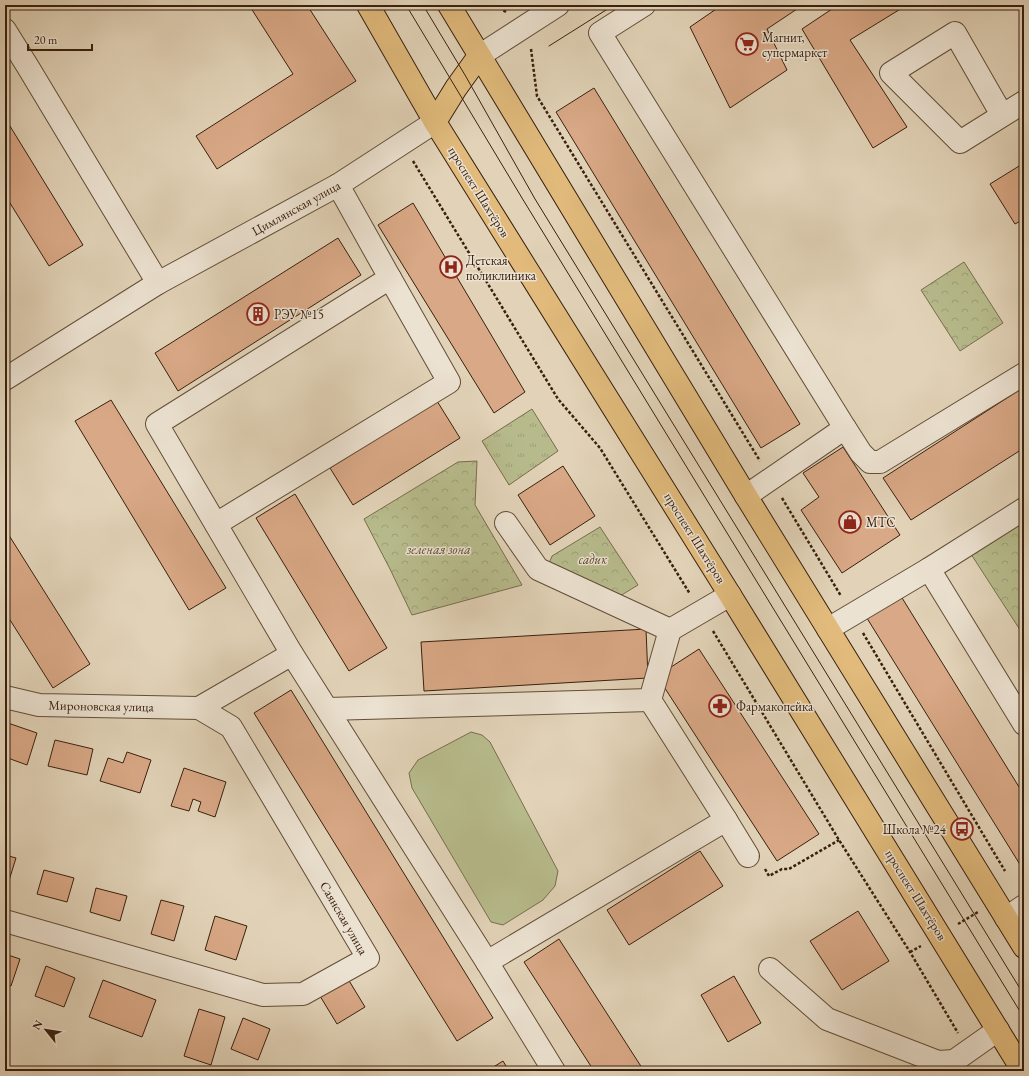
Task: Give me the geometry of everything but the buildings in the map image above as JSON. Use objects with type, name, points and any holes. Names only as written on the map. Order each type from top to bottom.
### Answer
[{"type":"main road","name":"проспект Шахтёров","points":[[368,5],[435,122],[730,595],[1023,1071]]},
{"type":"main road","points":[[449,5],[746,496],[1024,947]]},
{"type":"main road","name":"Цимлянская улица","points":[[435,122],[456,88],[479,56]]},
{"type":"street","name":"Цимлянская улица","points":[[479,56],[558,5]]},
{"type":"street","points":[[644,5],[600,33],[845,428],[861,452],[870,462],[880,462],[1024,374]]},
{"type":"street","points":[[5,30],[158,283]]},
{"type":"street","points":[[1002,115],[955,33],[891,73],[960,142],[1024,102]]},
{"type":"street","name":"Цимлянская улица","points":[[5,379],[158,283],[338,185],[435,122]]},
{"type":"street","points":[[216,524],[449,382],[338,185]]},
{"type":"street","points":[[390,278],[157,424],[292,654],[487,962],[554,1071]]},
{"type":"street","points":[[746,496],[845,428]]},
{"type":"street","points":[[828,629],[929,569],[1024,509]]},
{"type":"street","points":[[506,523],[538,569],[670,630]]},
{"type":"street","points":[[929,569],[1024,724]]},
{"type":"street","points":[[730,595],[670,630],[650,700],[748,856]]},
{"type":"street","points":[[199,708],[292,654]]},
{"type":"street","name":"Мироновская улица","points":[[5,697],[39,705],[199,708]]},
{"type":"street","points":[[327,709],[650,700]]},
{"type":"street","name":"Саянская улица","points":[[5,921],[263,995],[303,994],[368,958],[231,726],[199,708]]},
{"type":"street","points":[[487,962],[726,820]]},
{"type":"street","points":[[1001,910],[1024,906]]},
{"type":"street","points":[[770,969],[827,1019],[937,1067],[954,1060],[998,1030]]},
{"type":"path","points":[[495,5],[510,14]]},
{"type":"path","points":[[748,856],[756,852],[769,876],[782,869],[789,869],[839,840]]},
{"type":"path","points":[[910,952],[940,934],[1001,910]]},
{"type":"green space","points":[[964,262],[1003,323],[960,351],[921,290]]},
{"type":"green space","points":[[532,409],[558,451],[509,485],[482,441]]},
{"type":"green space","name":"зеленая зона","points":[[477,461],[475,505],[522,585],[412,615],[364,519],[458,462]]},
{"type":"green space","points":[[1022,520],[1024,524],[1024,636],[969,551]]},
{"type":"green space","name":"садик","points":[[600,527],[638,585],[620,596],[548,566],[552,556]]},
{"type":"green space","points":[[471,732],[482,735],[490,742],[558,871],[555,886],[543,900],[503,925],[491,922],[412,788],[409,773],[418,760]]},
{"type":"tram line","points":[[406,5],[522,198],[1024,1018]]},
{"type":"tram line","points":[[423,5],[465,75],[535,199],[1024,995]]},
{"type":"tram line","points":[[549,46],[614,5]]},
{"type":"place","name":"Магнит, супермаркет","points":[[747,44]]},
{"type":"place","name":"Детская поликлиника","points":[[451,267]]},
{"type":"place","name":"РЭУ №15","points":[[258,314]]},
{"type":"place","name":"МТС","points":[[850,522]]},
{"type":"place","name":"Фармакопейка","points":[[720,706]]},
{"type":"place","name":"Школа №24","points":[[962,829]]}]
